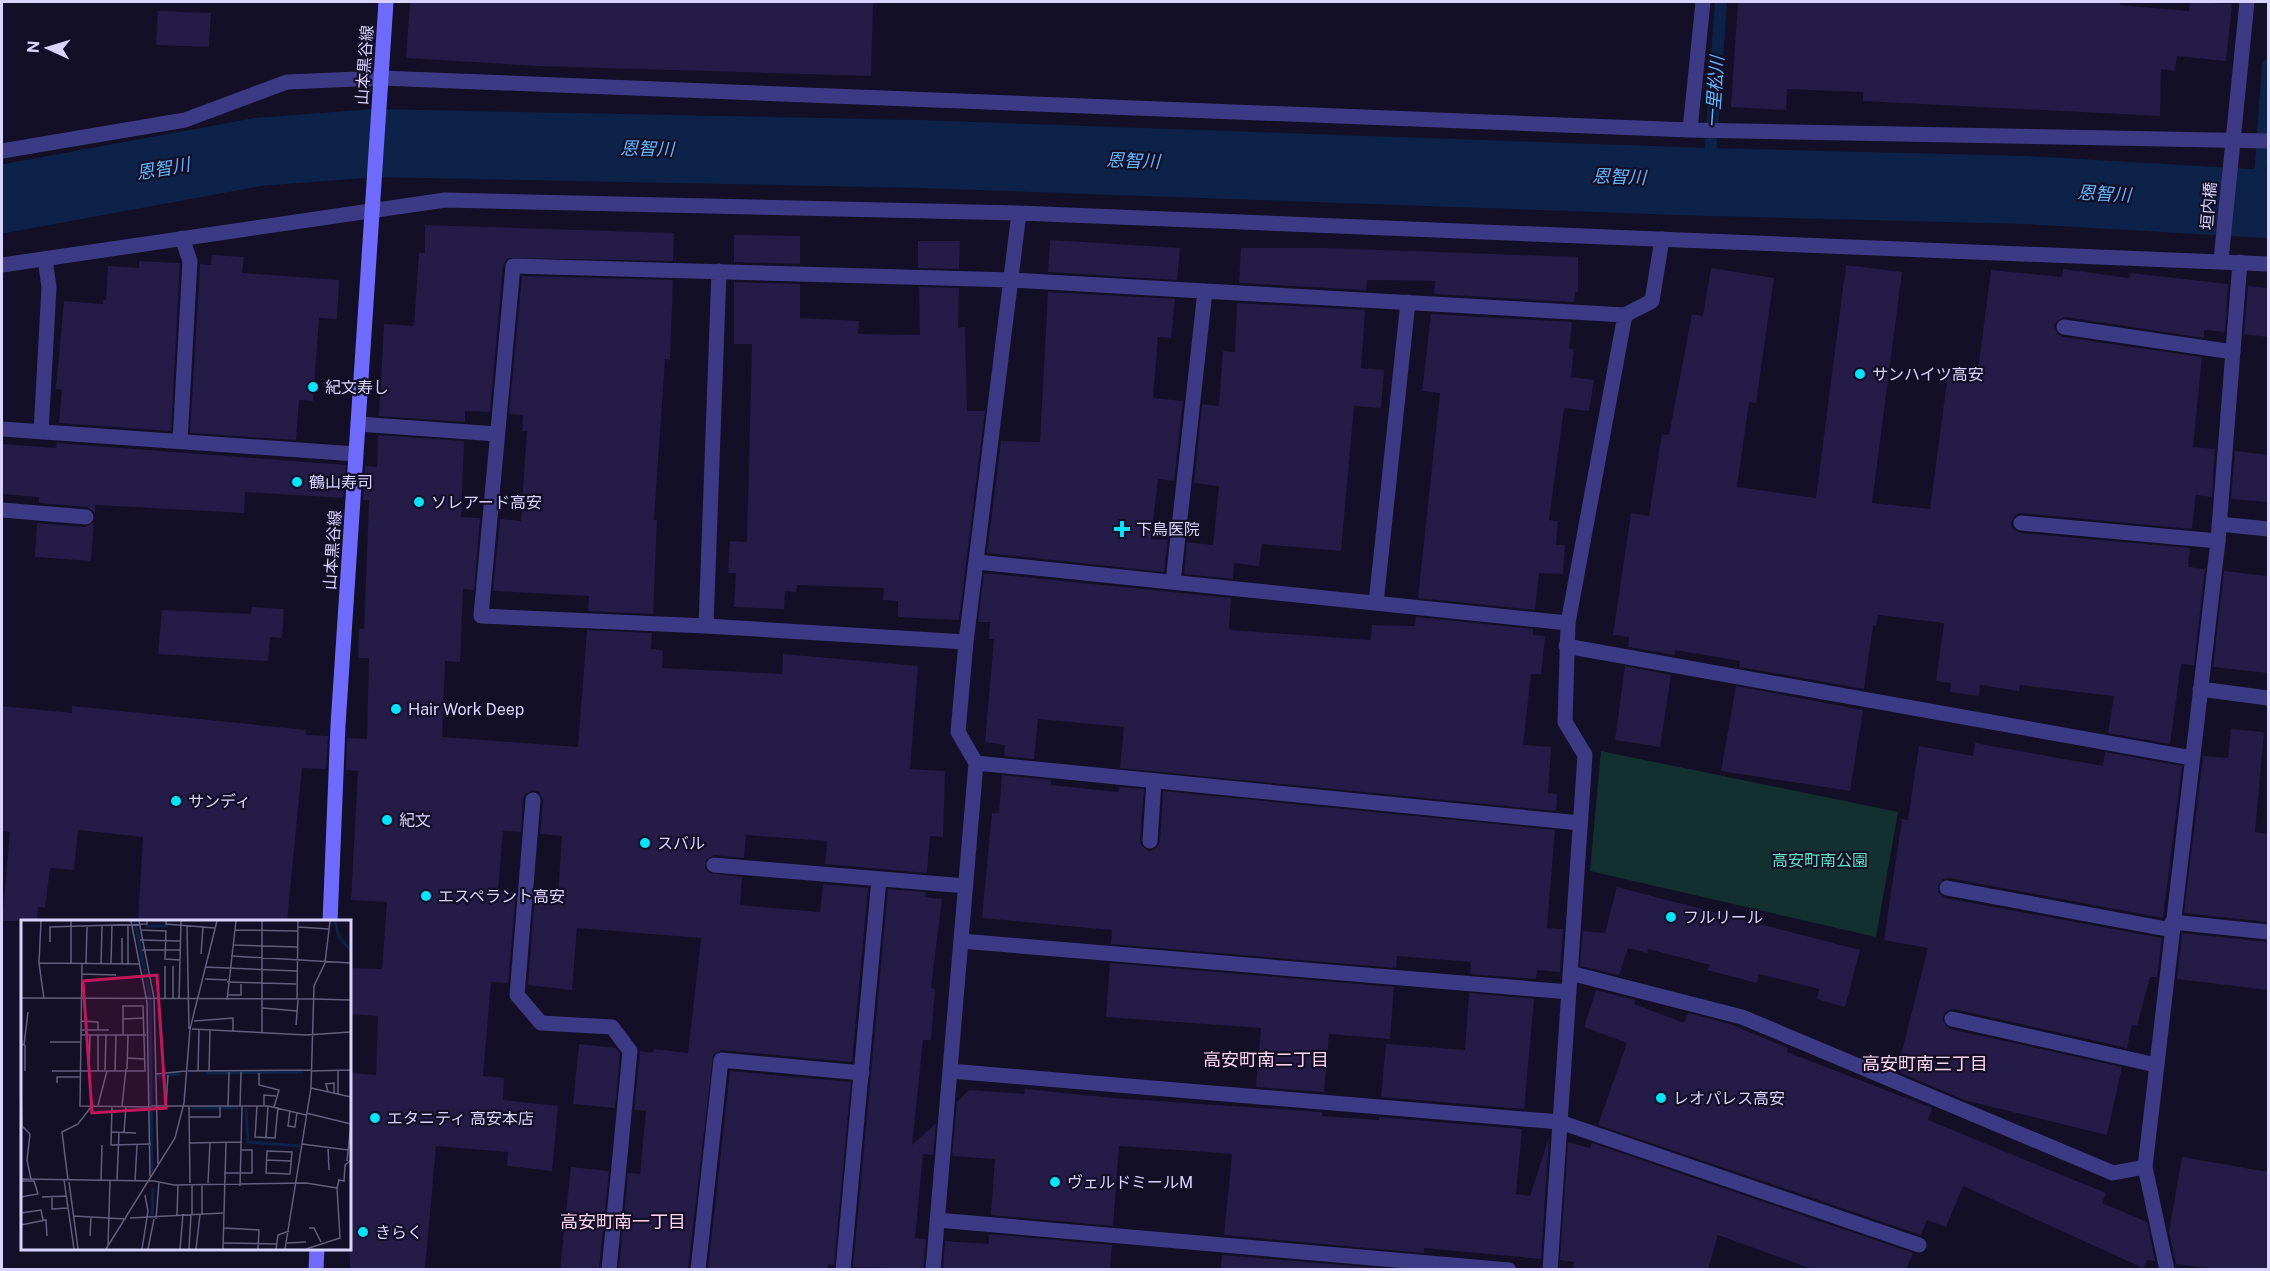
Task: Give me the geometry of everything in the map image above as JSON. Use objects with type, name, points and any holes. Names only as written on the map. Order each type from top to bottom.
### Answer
[{"type":"main road","name":"山本黒谷線","points":[[330,920],[338,725],[386,2]]},
{"type":"main road","points":[[316,1269],[317,1250]]},
{"type":"street","points":[[1695,130],[1703,2]]},
{"type":"street","name":"垣内橋","points":[[2221,260],[2247,2]]},
{"type":"street","points":[[2,151],[185,120],[287,82],[1695,130],[2264,140]]},
{"type":"street","points":[[2,265],[445,200],[1018,213],[2221,260],[2268,264]]},
{"type":"street","points":[[933,1269],[976,763],[958,732],[966,642],[1018,213]]},
{"type":"street","points":[[180,441],[190,261],[182,238]]},
{"type":"street","points":[[966,642],[706,626],[481,616],[513,266],[1011,280],[1625,315],[1652,301],[1662,238]]},
{"type":"street","points":[[41,432],[49,287],[45,259]]},
{"type":"street","points":[[2167,1269],[2145,1167],[2218,541],[2240,262]]},
{"type":"street","points":[[706,626],[719,272]]},
{"type":"street","points":[[1173,582],[1205,291]]},
{"type":"street","points":[[1376,603],[1408,302]]},
{"type":"street","points":[[1550,1269],[1585,755],[1565,722],[1566,646],[1568,623],[1625,315]]},
{"type":"street","points":[[2064,327],[2233,352]]},
{"type":"street","points":[[358,424],[497,434]]},
{"type":"street","points":[[2,429],[356,454]]},
{"type":"street","points":[[2,510],[86,517]]},
{"type":"street","points":[[2020,523],[2218,541]]},
{"type":"street","points":[[2219,524],[2268,529]]},
{"type":"street","points":[[977,562],[1568,623]]},
{"type":"street","points":[[1566,646],[2192,758]]},
{"type":"street","points":[[2200,689],[2268,698]]},
{"type":"street","points":[[976,763],[1581,823]]},
{"type":"street","points":[[1150,841],[1154,781]]},
{"type":"street","points":[[533,800],[517,995],[541,1023],[612,1028],[630,1051],[609,1269]]},
{"type":"street","points":[[714,865],[966,886]]},
{"type":"street","points":[[843,1269],[879,879]]},
{"type":"street","points":[[1947,888],[2172,926],[2268,932]]},
{"type":"street","points":[[961,940],[1569,992]]},
{"type":"street","points":[[1570,973],[1743,1017],[2113,1173],[2145,1167]]},
{"type":"street","points":[[1952,1019],[2156,1065]]},
{"type":"street","points":[[698,1269],[722,1060],[861,1073]]},
{"type":"street","points":[[950,1071],[1560,1122],[1919,1245]]},
{"type":"street","points":[[937,1220],[1509,1269]]},
{"type":"green space","name":"高安町南公園","points":[[1601,751],[1898,812],[1876,937],[1590,871]]},
{"type":"building","points":[[410,2],[873,2],[871,76],[537,66],[406,58]]},
{"type":"building","points":[[1738,2],[2120,2],[2120,5],[2189,11],[2190,2],[2232,4],[2226,61],[2177,56],[2175,71],[2161,69],[2160,116],[1863,101],[1863,92],[1787,89],[1786,110],[1731,107]]},
{"type":"building","points":[[158,11],[211,13],[209,47],[156,45]]},
{"type":"building","points":[[425,225],[674,233],[673,261],[508,258],[503,265],[490,412],[465,411],[465,422],[379,416],[384,324],[414,326],[419,253],[425,253]]},
{"type":"building","points":[[734,235],[800,236],[800,264],[734,262]]},
{"type":"building","points":[[1050,240],[1180,248],[1177,280],[1048,272]]},
{"type":"building","points":[[918,241],[960,241],[959,269],[918,268]]},
{"type":"building","points":[[1241,248],[1326,248],[1578,257],[1578,292],[1575,292],[1574,302],[1434,294],[1435,281],[1367,280],[1366,290],[1239,283]]},
{"type":"building","points":[[212,255],[244,257],[242,273],[339,280],[337,319],[319,318],[313,401],[299,400],[296,440],[190,433],[200,264],[211,265]]},
{"type":"building","points":[[139,261],[180,263],[171,431],[59,423],[62,389],[56,389],[64,301],[103,304],[103,300],[106,300],[108,266],[139,268]]},
{"type":"building","points":[[1846,265],[1902,272],[1872,503],[1930,509],[1948,374],[1977,378],[1991,270],[2062,277],[2063,269],[2130,278],[2130,273],[2228,284],[2225,332],[2204,330],[2204,338],[2065,317],[2057,321],[2054,326],[2058,334],[2063,337],[2202,357],[2193,447],[2215,449],[2212,497],[2196,495],[2192,529],[2022,513],[2016,514],[2011,522],[2012,528],[2020,533],[2190,548],[2188,567],[2205,569],[2194,665],[2181,664],[2170,744],[2108,733],[2114,696],[2020,685],[2019,691],[1980,685],[1979,696],[1950,692],[1951,683],[1936,681],[1944,623],[1878,615],[1876,626],[1873,625],[1864,689],[1739,667],[1740,661],[1675,650],[1674,655],[1628,647],[1629,637],[1613,635],[1631,513],[1649,516],[1662,434],[1669,435],[1692,314],[1703,316],[1711,268],[1774,278],[1756,403],[1749,402],[1737,487],[1816,498]]},
{"type":"building","points":[[522,276],[673,280],[670,360],[665,359],[654,520],[657,520],[653,614],[588,611],[589,596],[493,591],[500,519],[521,521],[527,431],[522,431],[523,415],[509,414]]},
{"type":"building","points":[[734,282],[800,284],[800,318],[859,321],[858,334],[920,335],[919,287],[959,288],[958,328],[965,327],[967,411],[985,411],[959,620],[898,617],[898,601],[883,600],[884,588],[797,585],[796,592],[785,591],[784,609],[734,607],[736,573],[728,573],[730,541],[747,542],[752,344],[734,344]]},
{"type":"building","points":[[2248,286],[2268,288],[2268,337],[2244,334]]},
{"type":"building","points":[[1048,292],[1175,299],[1171,338],[1158,337],[1153,398],[1183,401],[1174,481],[1158,479],[1151,539],[1168,540],[1164,572],[987,553],[1001,441],[1040,442]]},
{"type":"building","points":[[1237,303],[1365,310],[1361,368],[1384,370],[1381,408],[1354,406],[1341,551],[1262,544],[1259,566],[1234,563],[1233,579],[1184,574],[1187,542],[1213,545],[1219,486],[1194,483],[1202,404],[1219,406],[1223,351],[1235,352]]},
{"type":"building","points":[[1431,314],[1572,322],[1569,349],[1574,349],[1571,377],[1594,380],[1589,411],[1564,408],[1549,520],[1558,521],[1556,545],[1565,545],[1563,574],[1539,573],[1535,610],[1418,598],[1440,393],[1422,391]]},
{"type":"building","points":[[378,435],[464,441],[461,517],[480,518],[474,590],[463,589],[460,662],[445,661],[442,737],[578,747],[587,630],[652,633],[651,649],[663,650],[662,668],[782,674],[783,654],[918,666],[910,769],[945,771],[943,837],[930,836],[927,873],[825,864],[827,841],[746,835],[744,858],[714,855],[706,860],[705,869],[709,873],[742,877],[740,905],[820,912],[823,884],[868,888],[852,1062],[722,1050],[713,1055],[688,1269],[619,1269],[628,1173],[640,1174],[646,1111],[634,1110],[640,1051],[653,1053],[654,1049],[688,1053],[701,938],[577,928],[572,990],[528,985],[535,893],[558,895],[562,836],[540,834],[543,800],[539,792],[533,790],[525,794],[523,799],[521,832],[503,831],[498,890],[516,892],[508,983],[491,982],[483,1076],[504,1078],[503,1100],[558,1106],[552,1171],[507,1166],[508,1152],[436,1146],[425,1269],[350,1269],[351,1073],[376,1075],[378,1016],[351,1014],[351,968],[382,969],[387,902],[351,900],[358,771],[346,770],[347,738],[367,739],[369,658],[358,658],[359,629],[364,629],[369,500],[363,500],[365,466],[377,467]]},
{"type":"building","points":[[57,443],[346,465],[343,498],[245,492],[244,513],[95,505],[95,513],[87,507],[39,503],[39,497],[2,494],[2,444],[56,448]]},
{"type":"building","points":[[2235,451],[2268,455],[2268,502],[2231,499]]},
{"type":"building","points":[[94,522],[91,561],[35,557],[37,523],[85,527]]},
{"type":"building","points":[[2224,571],[2268,576],[2268,673],[2213,667]]},
{"type":"building","points":[[984,573],[1231,598],[1229,628],[1232,630],[1371,640],[1372,625],[1415,626],[1416,617],[1533,629],[1533,635],[1545,636],[1541,674],[1531,674],[1523,745],[1551,747],[1548,793],[1557,794],[1556,811],[1120,768],[1124,727],[1038,719],[1034,759],[1004,756],[1005,745],[985,742],[994,639],[989,639],[990,622],[978,622]]},
{"type":"building","points":[[252,607],[284,609],[282,638],[270,637],[268,661],[158,654],[162,610],[251,614]]},
{"type":"building","points":[[1625,666],[1671,675],[1660,747],[1615,740]]},
{"type":"building","points":[[1736,686],[1863,710],[1850,791],[1721,771]]},
{"type":"building","points":[[2,706],[72,713],[72,706],[306,730],[306,735],[328,736],[326,769],[302,768],[287,920],[138,920],[143,837],[78,830],[74,870],[50,868],[45,908],[38,907],[37,920],[2,921],[10,832],[2,831]]},
{"type":"building","points":[[2231,729],[2264,732],[2255,832],[2268,834],[2268,922],[2184,913],[2203,756],[2228,758]]},
{"type":"building","points":[[1975,743],[2103,766],[2105,752],[2182,766],[2163,918],[1949,878],[1943,879],[1938,886],[1938,892],[1945,898],[2162,938],[2157,977],[2150,977],[2137,1026],[2132,1025],[2127,1048],[1954,1009],[1949,1010],[1943,1016],[1943,1022],[1950,1029],[2122,1067],[2107,1135],[1964,1100],[1897,1071],[1928,948],[1884,940],[1902,819],[1908,820],[1919,746],[1973,756]]},
{"type":"building","points":[[1002,775],[1051,780],[1051,785],[1118,792],[1119,787],[1144,789],[1140,841],[1142,846],[1149,851],[1155,849],[1160,842],[1163,791],[1555,830],[1547,928],[1563,929],[1560,972],[1537,970],[1536,979],[1470,974],[1471,962],[1397,956],[1396,968],[1111,944],[1112,930],[982,918],[992,813],[999,813]]},
{"type":"building","name":"フルリール","points":[[1617,887],[1860,950],[1845,1007],[1817,999],[1819,989],[1759,974],[1757,983],[1707,970],[1710,965],[1648,949],[1647,953],[1628,948],[1619,975],[1580,966],[1583,931],[1605,933]]},
{"type":"building","points":[[888,889],[926,892],[925,897],[942,899],[931,988],[935,989],[931,1040],[923,1040],[912,1145],[936,1123],[933,1155],[923,1154],[915,1238],[926,1239],[923,1269],[853,1267]]},
{"type":"building","points":[[2182,933],[2268,942],[2268,990],[2177,979]]},
{"type":"building","points":[[1110,963],[1394,987],[1390,1039],[1329,1034],[1324,1092],[1256,1087],[1261,1028],[1106,1017]]},
{"type":"building","points":[[1596,990],[1635,1000],[1634,1004],[1684,1023],[1688,1013],[1730,1024],[1788,1048],[1787,1052],[1932,1108],[1928,1120],[2106,1193],[2102,1203],[2147,1222],[2155,1261],[2147,1260],[2143,1268],[1963,1186],[1946,1227],[1927,1220],[1921,1235],[1598,1125],[1627,1043],[1584,1027]]},
{"type":"building","points":[[1469,993],[1534,999],[1524,1109],[1381,1097],[1386,1044],[1465,1050]]},
{"type":"building","points":[[579,1044],[616,1048],[620,1054],[615,1108],[573,1104]]},
{"type":"building","points":[[730,1071],[851,1082],[834,1265],[828,1264],[827,1269],[708,1269]]},
{"type":"building","points":[[1025,1089],[1113,1098],[1322,1112],[1322,1116],[1379,1120],[1379,1117],[1522,1129],[1516,1194],[1530,1196],[1549,1137],[1541,1259],[1424,1248],[1424,1253],[1224,1235],[1232,1154],[1207,1152],[1119,1146],[1113,1226],[991,1215],[995,1159],[952,1156],[957,1102],[969,1090],[1024,1094]]},
{"type":"building","points":[[1568,1142],[1590,1148],[1592,1143],[1913,1253],[1906,1269],[1812,1269],[1718,1235],[1708,1269],[1573,1268],[1574,1262],[1560,1260]]},
{"type":"building","points":[[2182,1157],[2268,1172],[2268,1269],[2214,1269],[2176,1264],[2169,1232]]},
{"type":"building","points":[[571,1167],[609,1171],[599,1269],[560,1269]]},
{"type":"building","points":[[989,1234],[1112,1245],[1110,1269],[943,1269],[945,1241],[989,1244]]},
{"type":"building","points":[[1222,1255],[1391,1269],[1221,1269]]},
{"type":"waterway","name":"一里松川","points":[[1708,182],[1721,2]]},
{"type":"waterway","points":[[2258,203],[2268,65]]},
{"type":"waterway","name":"恩智川","points":[[2,199],[258,152],[375,143],[920,154],[1708,182],[2026,190],[2268,204]]},
{"type":"place","name":"サンハイツ高安","points":[[1860,374]]},
{"type":"place","name":"紀文寿し","points":[[313,387]]},
{"type":"place","name":"鶴山寿司","points":[[297,482]]},
{"type":"place","name":"ソレアード高安","points":[[419,502]]},
{"type":"place","name":"下鳥医院","points":[[1122,529]]},
{"type":"place","name":"Hair Work Deep","points":[[396,709]]},
{"type":"place","name":"サンディ","points":[[176,801]]},
{"type":"place","name":"紀文","points":[[387,820]]},
{"type":"place","name":"スバル","points":[[645,843]]},
{"type":"place","name":"エスペラント高安","points":[[426,896]]},
{"type":"place","name":"フルリール","points":[[1671,917]]},
{"type":"place","name":"レオパレス高安","points":[[1661,1098]]},
{"type":"place","name":"エタニティ 高安本店","points":[[375,1118]]},
{"type":"place","name":"ヴェルドミールM","points":[[1055,1182]]},
{"type":"place","name":"きらく","points":[[363,1232]]},
{"type":"district","name":"高安町南二丁目","points":[[1266,1060]]},
{"type":"district","name":"高安町南三丁目","points":[[1925,1064]]},
{"type":"district","name":"高安町南一丁目","points":[[623,1222]]}]
